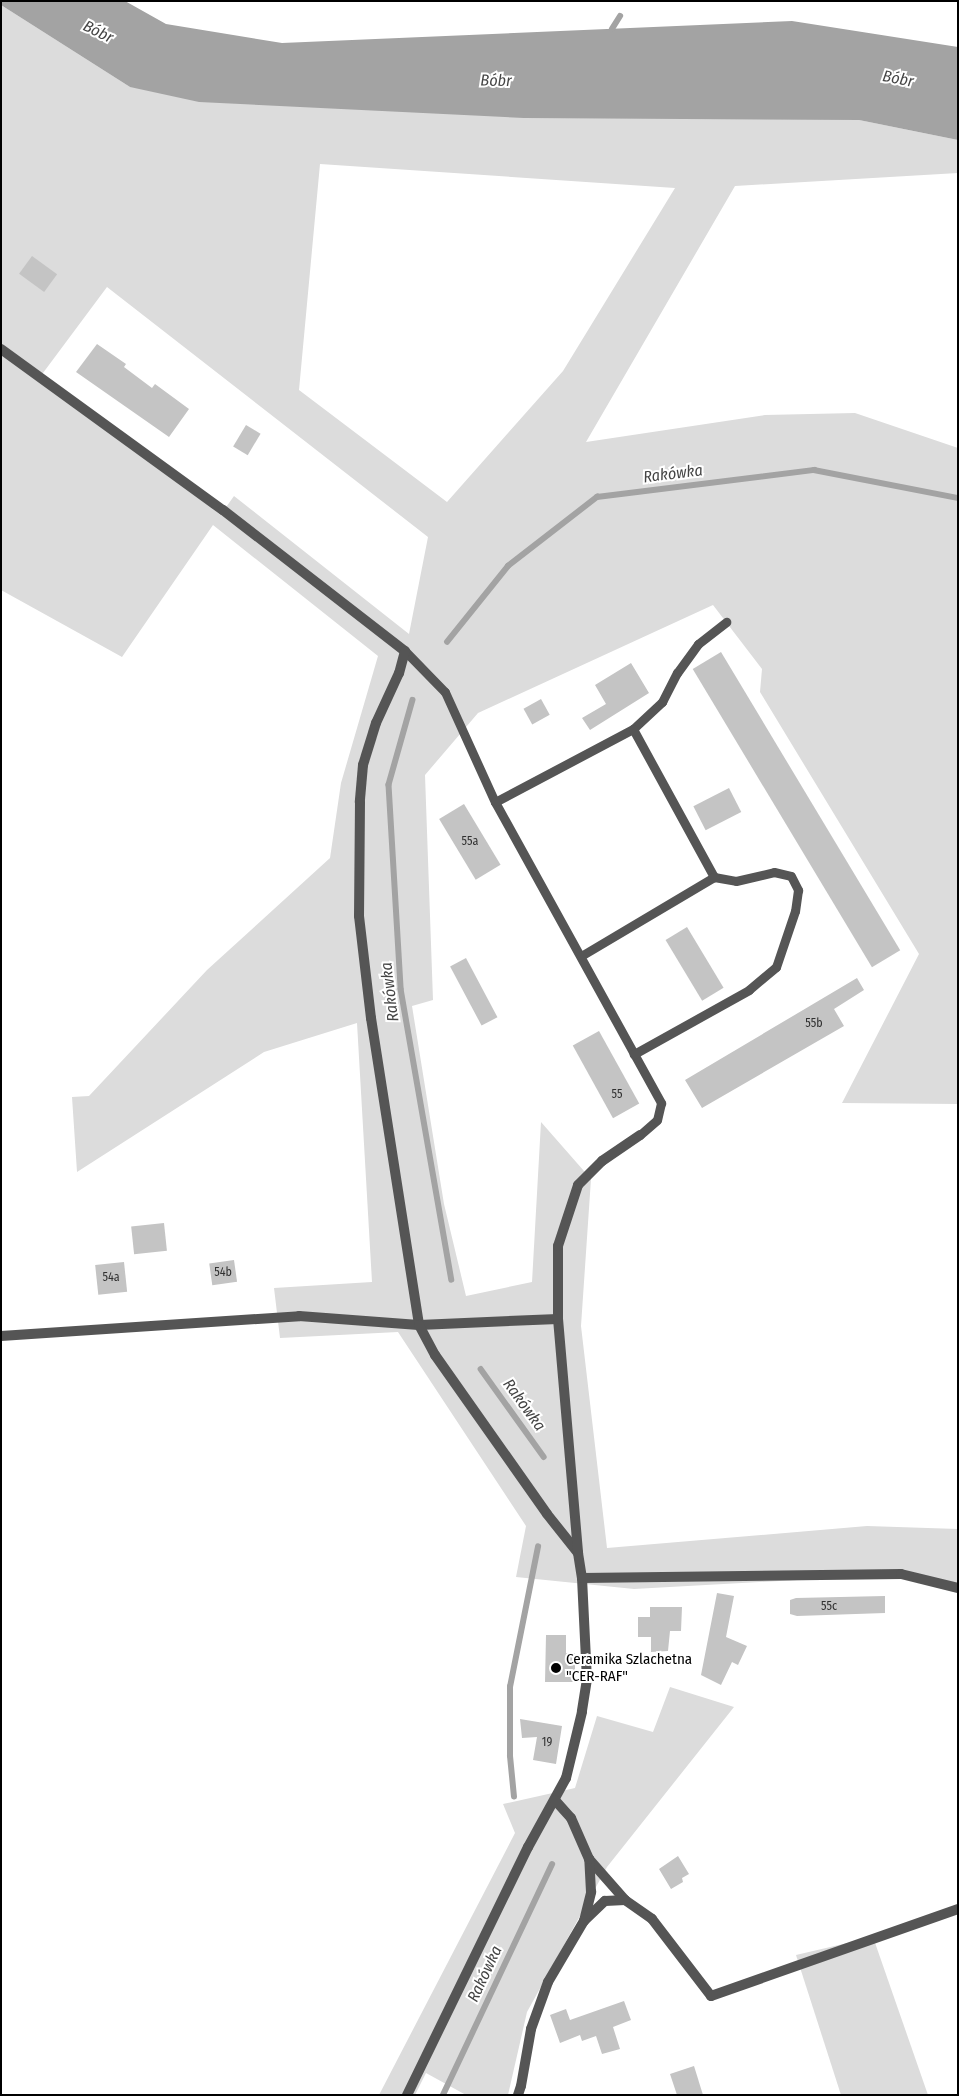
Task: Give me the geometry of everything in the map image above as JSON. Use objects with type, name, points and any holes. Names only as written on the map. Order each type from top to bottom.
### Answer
[{"type":"street","points":[[1,349],[223,510],[404,651],[399,673],[376,723],[363,765],[360,802],[359,916],[370,1018],[419,1325],[435,1355],[547,1514],[578,1553]]},
{"type":"street","points":[[407,2095],[528,1847],[566,1778],[582,1712],[587,1679],[582,1578],[578,1553],[558,1319],[558,1246],[578,1185],[602,1161],[640,1135]]},
{"type":"street","points":[[1,1336],[299,1316],[419,1325],[558,1319]]},
{"type":"street","points":[[582,1578],[901,1574],[958,1588]]},
{"type":"street","points":[[555,1800],[572,1818],[589,1859],[625,1900],[652,1919],[711,1996],[958,1909]]},
{"type":"street","points":[[518,2095],[531,2029],[548,1982],[584,1920],[591,1892],[589,1859]]},
{"type":"street","points":[[584,1920],[605,1901],[625,1900]]},
{"type":"lane","points":[[495,802],[634,729],[662,702],[677,673],[698,644],[726,622]]},
{"type":"lane","points":[[404,651],[445,692],[495,802],[661,1103],[657,1120],[640,1135]]},
{"type":"lane","points":[[634,729],[714,876],[736,882],[774,872],[791,876],[798,890],[795,911],[776,967],[749,990],[634,1054]]},
{"type":"lane","points":[[581,956],[714,876]]},
{"type":"shaded area","points":[[1,5],[130,87],[859,120],[958,140],[958,173],[735,186],[586,442],[765,415],[855,413],[958,448],[958,1104],[842,1103],[919,954],[760,692],[762,669],[713,605],[478,713],[425,775],[433,1000],[412,1006],[444,1204],[466,1296],[532,1282],[541,1122],[591,1179],[581,1326],[607,1548],[867,1526],[958,1529],[958,1586],[886,1575],[634,1589],[516,1577],[526,1526],[398,1332],[280,1338],[274,1288],[372,1282],[357,1023],[264,1052],[77,1172],[72,1097],[89,1096],[207,970],[330,858],[341,783],[378,656],[213,525],[122,657],[1,590]],"holes":[[[320,164],[675,188],[563,371],[447,502],[299,390]],[[107,287],[428,537],[409,634],[234,496],[224,510],[40,377]]]},
{"type":"shaded area","points":[[670,1687],[734,1707],[607,1867],[527,2012],[508,2095],[466,2095],[426,2073],[415,2095],[379,2095],[515,1833],[503,1804],[575,1788],[597,1716],[653,1732]]},
{"type":"shaded area","points":[[873,1937],[928,2095],[841,2095],[796,1955]]},
{"type":"water","name":"Bóbr","points":[[1,1],[125,1],[166,24],[282,43],[792,21],[958,47],[958,140],[859,120],[524,118],[199,102],[130,87],[1,5]]},
{"type":"building","points":[[32,256],[57,274],[44,292],[19,274]]},
{"type":"building","points":[[97,344],[126,364],[124,367],[152,388],[155,384],[189,409],[169,437],[76,372]]},
{"type":"building","points":[[246,425],[261,434],[248,455],[233,446]]},
{"type":"building","points":[[721,652],[900,950],[872,967],[693,669]]},
{"type":"building","points":[[631,663],[649,693],[590,730],[582,718],[606,704],[595,685]]},
{"type":"building","points":[[541,699],[550,715],[532,724],[524,709]]},
{"type":"building","points":[[729,788],[741,812],[706,830],[693,806]]},
{"type":"building","points":[[464,804],[501,865],[476,880],[439,819]]},
{"type":"building","points":[[687,927],[724,988],[702,1001],[666,940]]},
{"type":"building","points":[[466,958],[497,1017],[482,1026],[450,966]]},
{"type":"building","points":[[857,978],[864,990],[834,1009],[844,1026],[702,1108],[685,1080]]},
{"type":"building","points":[[599,1031],[639,1104],[613,1118],[573,1046]]},
{"type":"building","points":[[164,1223],[167,1251],[134,1254],[131,1226]]},
{"type":"building","points":[[234,1260],[237,1282],[212,1285],[209,1263]]},
{"type":"building","points":[[124,1262],[127,1292],[98,1295],[95,1265]]},
{"type":"building","points":[[717,1593],[734,1596],[726,1637],[747,1646],[738,1665],[732,1662],[721,1685],[701,1675]]},
{"type":"building","points":[[885,1596],[885,1613],[797,1616],[790,1614],[790,1600],[796,1598]]},
{"type":"building","points":[[650,1607],[682,1607],[681,1631],[670,1631],[668,1651],[651,1652],[651,1637],[638,1637],[638,1617],[650,1617]]},
{"type":"building","name":"Ceramika Szlachetna \"CER-RAF\"","points":[[546,1635],[566,1635],[566,1653],[575,1653],[575,1682],[545,1682]]},
{"type":"building","points":[[520,1719],[562,1726],[556,1764],[533,1760],[537,1737],[522,1738]]},
{"type":"building","points":[[678,1856],[689,1874],[682,1878],[683,1882],[671,1889],[659,1869]]},
{"type":"building","points":[[624,2001],[631,2020],[613,2027],[620,2049],[602,2054],[596,2036],[582,2041],[580,2035],[560,2043],[550,2015],[566,2009],[570,2020]]},
{"type":"building","points":[[694,2066],[703,2095],[677,2095],[670,2074]]},
{"type":"waterway","points":[[612,29],[620,16]]},
{"type":"waterway","name":"Rakówka","points":[[447,642],[508,566],[597,497],[814,470],[958,498]]},
{"type":"waterway","name":"Rakówka","points":[[413,700],[389,785],[401,989],[452,1280]]},
{"type":"waterway","name":"Rakówka","points":[[481,1369],[544,1457]]},
{"type":"waterway","name":"Rakówka","points":[[514,1797],[510,1756],[510,1687],[538,1547]]},
{"type":"waterway","name":"Rakówka","points":[[443,2095],[552,1864]]},
{"type":"place","name":"Ceramika Szlachetna \"CER-RAF\"","points":[[556,1668]]}]
